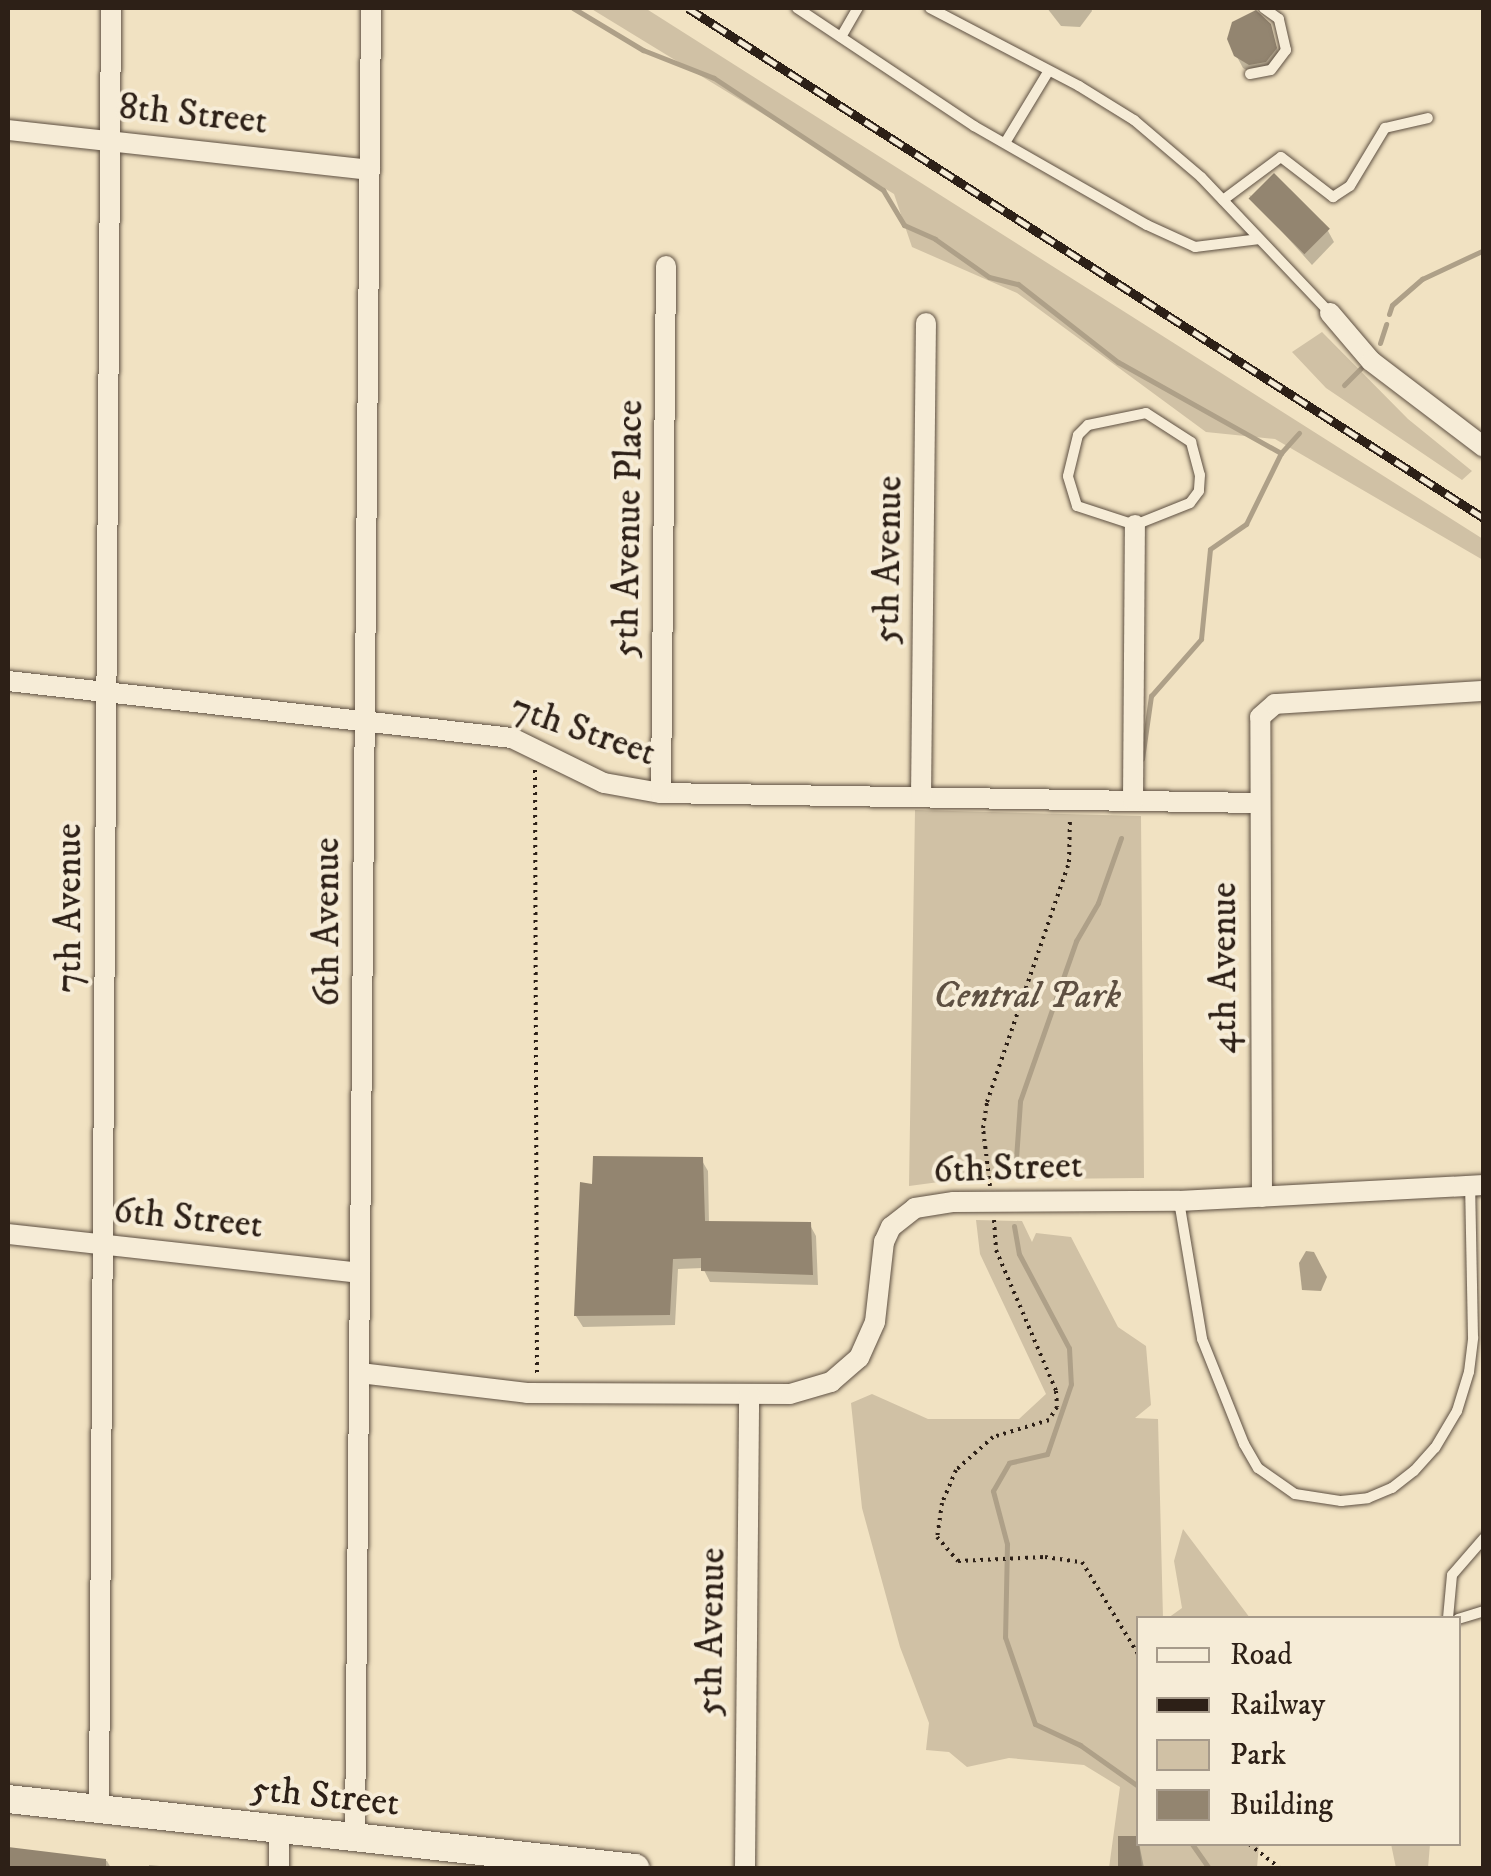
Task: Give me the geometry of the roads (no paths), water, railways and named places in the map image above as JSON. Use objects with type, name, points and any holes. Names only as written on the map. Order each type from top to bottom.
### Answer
[{"type":"street","name":"7th Avenue","points":[[99,1810],[111,8]]},
{"type":"street","name":"6th Avenue","points":[[355,1838],[371,8]]},
{"type":"street","name":"8th Street","points":[[8,130],[370,170]]},
{"type":"street","name":"5th Avenue Place","points":[[660,794],[666,266]]},
{"type":"street","points":[[1330,313],[1372,362],[1484,448]]},
{"type":"street","name":"5th Avenue","points":[[921,797],[926,324]]},
{"type":"street","points":[[1132,801],[1135,525]]},
{"type":"street","name":"7th Street","points":[[8,682],[512,738],[604,782],[660,794],[1259,803]]},
{"type":"street","name":"4th Avenue","points":[[1262,1198],[1260,717],[1275,704],[1484,691]]},
{"type":"street","name":"6th Street","points":[[360,1373],[537,1393],[749,1396],[812,1391],[831,1382],[859,1358],[875,1322],[884,1242],[891,1228],[915,1208],[954,1202],[1179,1201],[1477,1185]]},
{"type":"street","name":"6th Street","points":[[8,1234],[360,1273]]},
{"type":"street","name":"5th Avenue","points":[[745,1868],[749,1396]]},
{"type":"street","name":"5th Street","points":[[8,1799],[355,1838],[492,1861],[635,1868]]},
{"type":"street","points":[[279,1829],[279,1868]]},
{"type":"lane","points":[[796,8],[1004,143],[1147,225],[1195,247],[1260,239]]},
{"type":"lane","points":[[840,37],[858,8]]},
{"type":"lane","points":[[930,8],[1134,120],[1222,200],[1330,313]]},
{"type":"lane","points":[[1250,74],[1270,70],[1286,50],[1278,19],[1264,8]]},
{"type":"lane","points":[[1004,143],[1048,72]]},
{"type":"lane","points":[[1222,200],[1281,157],[1333,197],[1350,186],[1385,128],[1428,118]]},
{"type":"lane","points":[[1146,413],[1191,442],[1200,462],[1199,491],[1178,512],[1135,525],[1077,506],[1068,476],[1071,453],[1088,425],[1146,413]]},
{"type":"lane","points":[[1179,1201],[1202,1339],[1244,1444],[1258,1468],[1295,1494],[1342,1501],[1368,1498],[1403,1480],[1436,1448],[1457,1410],[1469,1372],[1473,1337],[1477,1185]]},
{"type":"lane","points":[[1448,1616],[1452,1575],[1484,1538]]},
{"type":"waterway","points":[[573,8],[643,50],[714,78],[883,190],[904,225],[935,239],[989,277],[1018,284],[1118,362],[1281,453]]},
{"type":"waterway","points":[[1389,314],[1392,305],[1422,279],[1484,250]]},
{"type":"waterway","points":[[1380,343],[1386,324]]},
{"type":"waterway","points":[[1344,385],[1361,368]]},
{"type":"waterway","points":[[1142,759],[1151,696],[1201,639],[1210,549],[1246,524],[1281,453],[1299,433]]},
{"type":"waterway","points":[[1015,1173],[1020,1101],[1076,941],[1098,903],[1121,838]]},
{"type":"waterway","points":[[1014,1226],[1019,1254],[1069,1348],[1071,1384],[1047,1454],[1009,1463],[993,1491],[1007,1544],[1005,1637],[1035,1724],[1080,1745],[1136,1785]]},
{"type":"waterway","points":[[1193,1846],[1209,1868]]},
{"type":"railway","points":[[688,8],[1484,518]]},
{"type":"park label","name":"Central Park","points":[[1027,997]]}]
